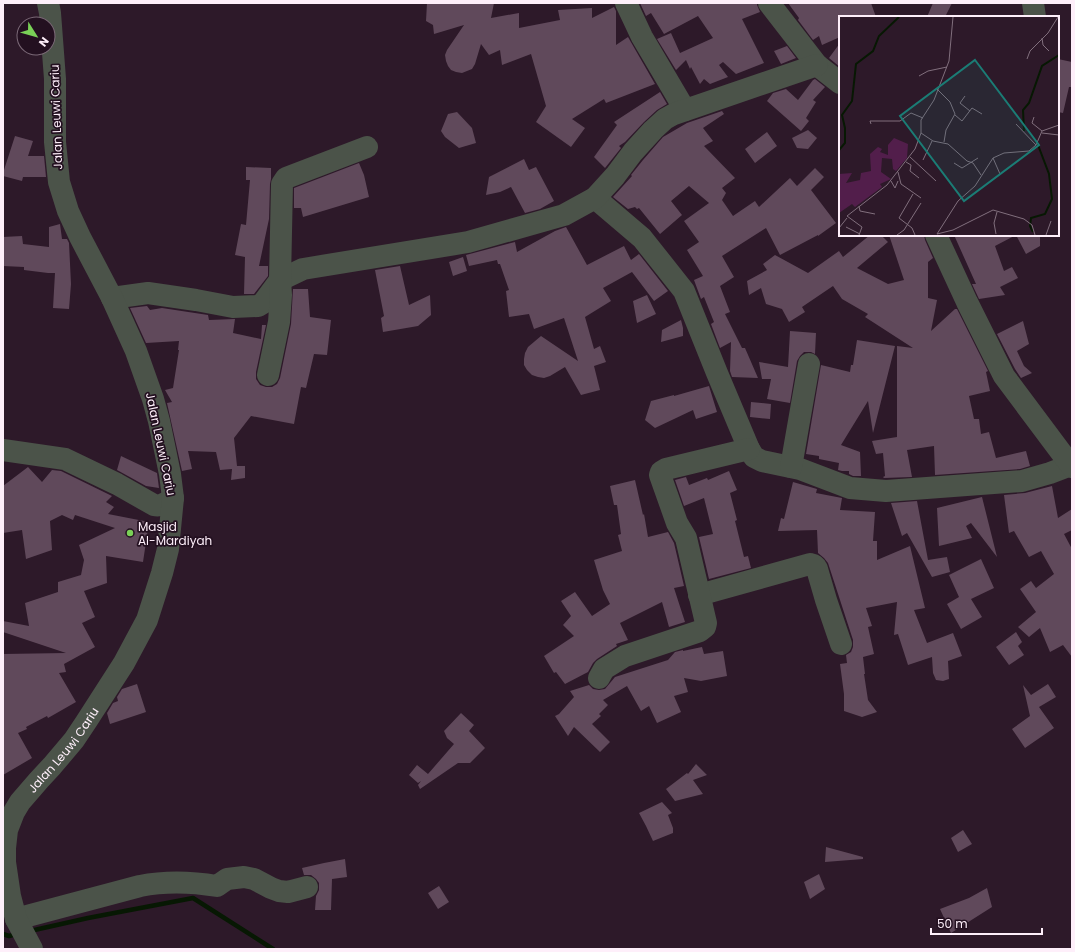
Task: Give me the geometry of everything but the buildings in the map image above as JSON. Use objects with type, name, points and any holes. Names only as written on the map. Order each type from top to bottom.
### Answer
[{"type":"street","name":"Jalan Leuwi Cariu","points":[[24,935],[10,896],[5,862],[7,830],[14,812],[20,802],[74,740],[86,722],[124,663],[147,620],[168,549],[173,498],[170,474],[153,399],[136,351],[112,298],[68,211],[59,182],[55,142],[55,79],[48,3]]},
{"type":"street","points":[[626,3],[642,37],[685,110]]},
{"type":"street","points":[[769,3],[817,65],[839,82]]},
{"type":"street","points":[[1033,3],[1035,16]]},
{"type":"street","points":[[112,298],[148,293],[233,307],[258,306],[263,303],[280,280],[303,268],[468,242],[564,215],[595,198],[615,176],[633,152],[665,119],[685,110],[817,65]]},
{"type":"street","points":[[268,375],[279,322],[281,295],[280,280],[283,181],[286,178],[367,147]]},
{"type":"street","points":[[595,198],[642,238],[684,291],[749,449],[754,457],[762,461],[800,468],[850,488],[886,491],[1022,481],[1071,466],[1004,376],[936,236]]},
{"type":"street","points":[[791,467],[809,364]]},
{"type":"street","points":[[599,678],[604,669],[625,656],[700,631],[705,627],[706,623],[686,538],[677,523],[660,475],[661,472],[666,469],[749,449]]},
{"type":"street","points":[[3,450],[66,459],[117,484],[154,505],[163,505],[173,498]]},
{"type":"street","points":[[699,595],[813,564],[817,569],[841,644]]},
{"type":"street","points":[[24,935],[140,886],[155,884],[198,883],[217,886],[227,879],[244,877],[254,879],[279,891],[288,892],[307,887]]},
{"type":"waterway","points":[[30,931],[88,918],[193,898],[273,949]]},
{"type":"waterway","points":[[3,934],[9,936],[17,934]]},
{"type":"place","name":"Masjid Al-Mardiyah","points":[[130,533]]}]
